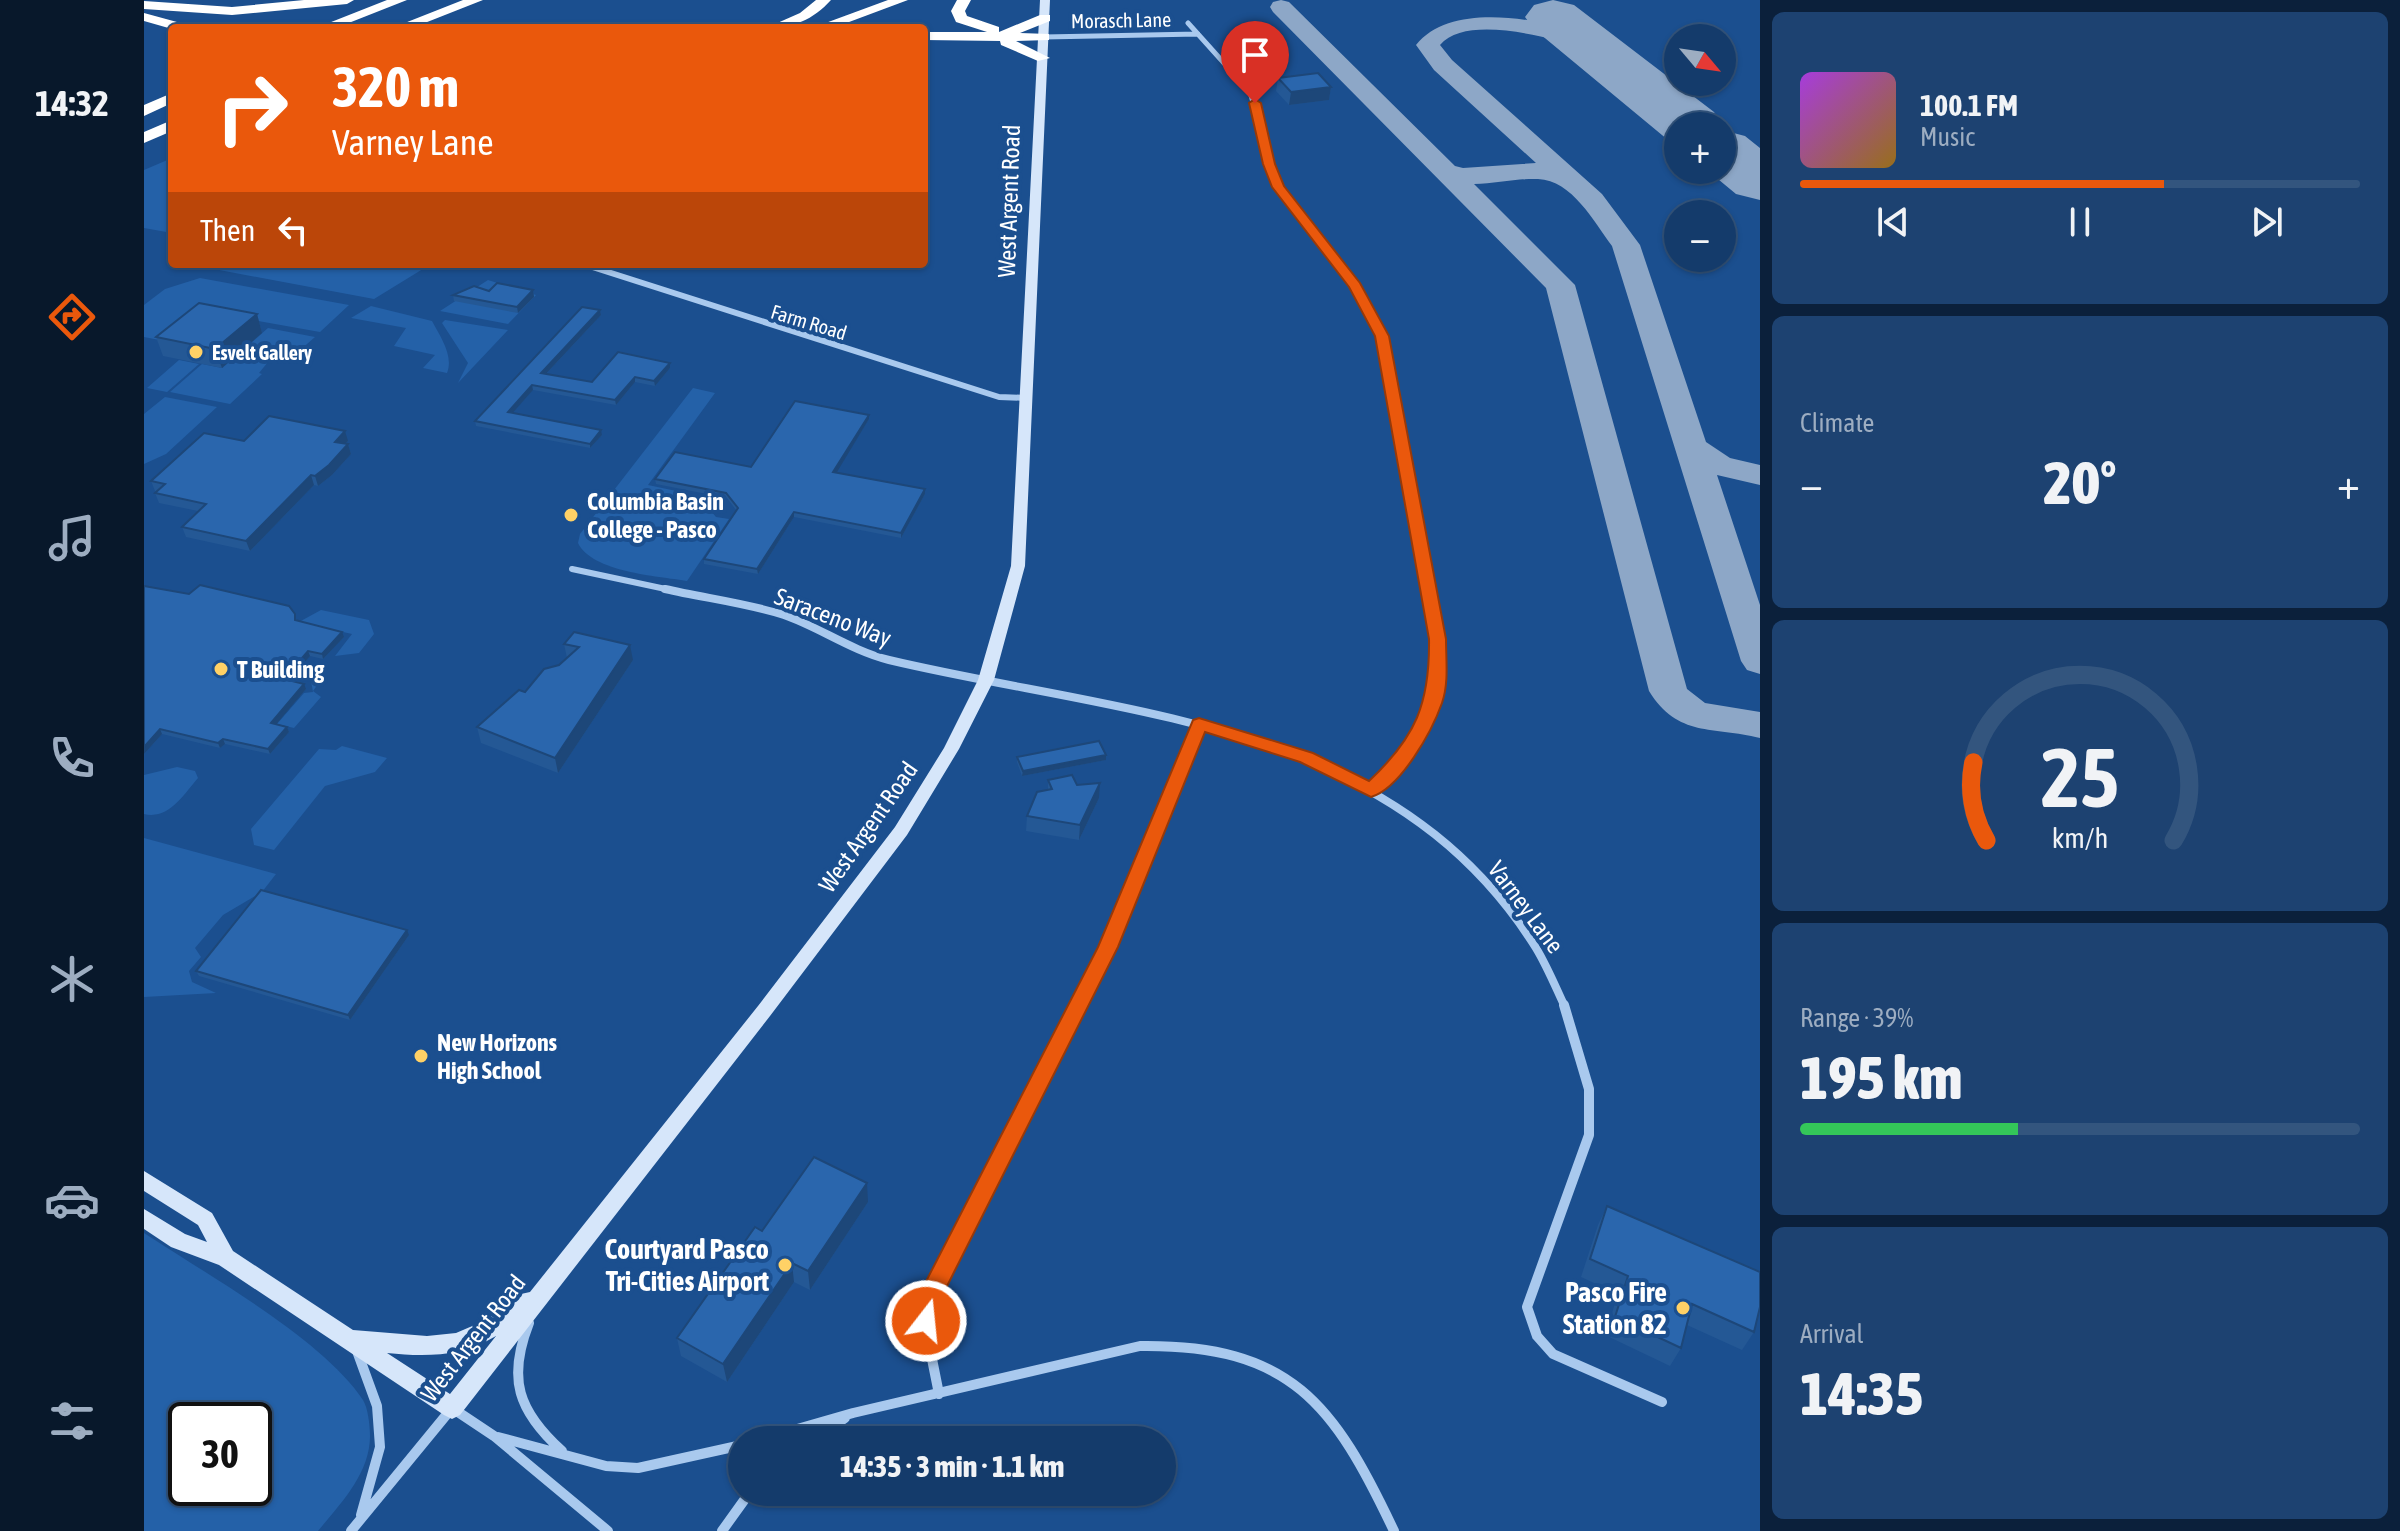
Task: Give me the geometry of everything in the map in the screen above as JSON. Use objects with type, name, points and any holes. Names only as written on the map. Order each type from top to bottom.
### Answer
[{"type":"highway","points":[[144,5],[232,11],[347,0]]},
{"type":"highway","points":[[334,24],[400,0]]},
{"type":"highway","points":[[368,24],[431,0]]},
{"type":"highway","points":[[410,24],[476,0]]},
{"type":"highway","points":[[451,9],[482,0]]},
{"type":"highway","points":[[784,24],[805,16],[824,0]]},
{"type":"highway","points":[[831,24],[901,0]]},
{"type":"highway","points":[[964,0],[958,11],[965,21],[983,28],[1044,37]]},
{"type":"highway","points":[[144,17],[169,24]]},
{"type":"highway","points":[[1011,31],[1045,18]]},
{"type":"highway","points":[[928,36],[1044,37]]},
{"type":"highway","points":[[984,38],[1019,45],[1043,58]]},
{"type":"highway","points":[[144,111],[168,99]]},
{"type":"highway","points":[[144,121],[168,109]]},
{"type":"highway","points":[[144,138],[168,127]]},
{"type":"main road","name":"West Argent Road","points":[[452,1408],[764,1011],[901,831],[951,749],[986,680],[1018,566],[1029,398],[1039,89],[1045,0]]},
{"type":"main road","points":[[144,1180],[205,1219],[226,1258]]},
{"type":"main road","points":[[144,1218],[178,1241],[226,1258],[353,1339],[452,1408]]},
{"type":"main road","points":[[353,1339],[424,1344],[458,1342],[483,1332],[543,1292]]},
{"type":"street","points":[[1188,23],[1251,94],[1261,122],[1269,164],[1279,187],[1355,286],[1375,320],[1386,350],[1439,659],[1434,702],[1418,739],[1396,768],[1371,790]]},
{"type":"street","name":"Morasch Lane","points":[[1044,37],[1198,34]]},
{"type":"street","name":"Farm Road","points":[[596,268],[999,397],[1029,398]]},
{"type":"street","name":"Saraceno Way","points":[[572,569],[783,615],[885,659],[986,680]]},
{"type":"street","name":"Varney Lane","points":[[986,680],[1199,724],[1307,757],[1371,790],[1419,822],[1483,878],[1512,913],[1556,984],[1570,1017],[1589,1089],[1589,1135],[1527,1307],[1537,1336],[1553,1354],[1662,1402]]},
{"type":"street","points":[[939,1394],[927,1346],[926,1321],[931,1295],[1086,995],[1199,724]]},
{"type":"street","points":[[543,1292],[524,1332],[517,1363],[518,1387],[525,1414],[540,1433],[566,1454]]},
{"type":"street","points":[[353,1339],[377,1406],[380,1447],[356,1526]]},
{"type":"street","points":[[808,1426],[1140,1346],[1173,1344],[1245,1358],[1317,1402],[1364,1466],[1394,1531]]},
{"type":"street","points":[[452,1408],[494,1436],[608,1531]]},
{"type":"street","name":"West Argent Road","points":[[356,1526],[452,1408]]},
{"type":"street","points":[[834,1426],[853,1413]]},
{"type":"street","points":[[494,1436],[606,1466],[638,1468],[728,1448]]},
{"type":"street","points":[[722,1531],[740,1506]]},
{"type":"shaded area","points":[[168,160],[168,232],[144,228],[144,170]]},
{"type":"shaded area","points":[[215,268],[424,268],[374,299]]},
{"type":"shaded area","points":[[200,278],[349,305],[320,332],[253,320],[175,343],[144,337],[144,305],[165,289]]},
{"type":"shaded area","points":[[488,280],[536,295],[508,324],[440,311]]},
{"type":"shaded area","points":[[371,306],[432,321],[447,353],[447,373],[423,368],[435,355],[394,346],[406,328],[351,318]]},
{"type":"shaded area","points":[[445,320],[508,330],[458,383],[468,363],[442,323]]},
{"type":"shaded area","points":[[268,328],[315,337],[291,358],[244,349]]},
{"type":"shaded area","points":[[236,356],[268,362],[259,373],[262,374],[230,404],[170,392],[202,364],[222,368]]},
{"type":"shaded area","points":[[179,360],[199,364],[167,392],[147,388]]},
{"type":"shaded area","points":[[693,388],[715,393],[648,485],[714,499],[710,510],[716,517],[729,519],[687,581],[626,571],[585,553],[578,543],[580,534]]},
{"type":"shaded area","points":[[165,397],[217,407],[166,454],[144,464],[144,414]]},
{"type":"shaded area","points":[[321,610],[369,620],[374,634],[359,653],[335,656],[352,634],[299,622]]},
{"type":"shaded area","points":[[323,677],[313,691],[321,697],[294,728],[277,724],[304,693],[313,692],[311,681]]},
{"type":"shaded area","points":[[342,746],[387,758],[375,772],[325,786],[274,850],[254,845],[251,829],[319,749],[336,750]]},
{"type":"shaded area","points":[[177,767],[195,771],[198,778],[168,809],[153,815],[144,814],[144,775]]},
{"type":"shaded area","points":[[144,838],[276,874],[262,892],[223,915],[195,948],[201,957],[189,971],[192,982],[216,993],[144,997]]},
{"type":"shaded area","points":[[144,1233],[292,1331],[345,1377],[363,1400],[370,1436],[365,1463],[344,1499],[318,1531],[144,1531]]},
{"type":"building","points":[[1318,73],[1331,87],[1291,92],[1278,78]]},
{"type":"building","points":[[497,283],[533,290],[517,307],[453,295],[474,286],[489,291]]},
{"type":"building","points":[[199,303],[257,314],[215,349],[156,337]]},
{"type":"building","points":[[582,307],[600,310],[541,373],[592,382],[618,352],[670,363],[654,381],[635,377],[615,400],[532,385],[508,412],[601,430],[590,444],[475,421]]},
{"type":"building","points":[[795,401],[869,415],[833,472],[925,489],[901,533],[794,512],[757,569],[704,559],[738,508],[726,493],[655,479],[675,452],[751,467]]},
{"type":"building","points":[[269,416],[345,431],[335,442],[348,444],[329,465],[315,476],[311,475],[246,541],[182,527],[206,504],[155,493],[165,484],[151,481],[204,433],[244,441]]},
{"type":"building","name":"T Building","points":[[200,585],[289,606],[295,620],[342,632],[322,654],[308,651],[284,679],[304,684],[271,723],[287,727],[268,749],[223,739],[218,743],[160,729],[144,747],[144,586],[189,594]]},
{"type":"building","points":[[574,632],[630,645],[555,758],[477,727],[519,690],[525,692],[544,669],[559,665],[579,647],[564,644]]},
{"type":"building","points":[[1099,741],[1106,755],[1023,771],[1017,757]]},
{"type":"building","points":[[1072,775],[1077,785],[1100,783],[1080,825],[1027,816],[1037,792],[1052,789],[1048,780]]},
{"type":"building","points":[[261,890],[407,930],[348,1015],[196,971]]},
{"type":"building","name":"Courtyard Pasco Tri-Cities Airport","points":[[814,1157],[867,1183],[808,1271],[792,1263],[723,1364],[677,1338],[755,1227],[762,1231]]},
{"type":"building","name":"Pasco Fire Station 82","points":[[1607,1206],[1760,1272],[1760,1307],[1754,1332],[1692,1304],[1681,1348],[1615,1317],[1628,1276],[1590,1259]]},
{"type":"taxiway","points":[[1281,7],[1560,285],[1668,691],[1685,710],[1696,715],[1760,725]]},
{"type":"taxiway","points":[[1568,178],[1443,65],[1428,45],[1438,33],[1454,26],[1476,23],[1524,26],[1582,39]]},
{"type":"taxiway","points":[[1448,172],[1478,176],[1539,171],[1568,178]]},
{"type":"taxiway","points":[[1568,178],[1592,200],[1626,245],[1691,447]]},
{"type":"taxiway","points":[[1691,447],[1719,466],[1760,475]]},
{"type":"taxiway","points":[[1691,447],[1760,661]]},
{"type":"runway","points":[[1554,17],[1673,112]]},
{"type":"runway","points":[[1736,161],[1760,180]]},
{"type":"place","name":"Esvelt Gallery","points":[[196,352]]},
{"type":"place","name":"Columbia Basin College - Pasco","points":[[571,515]]},
{"type":"place","name":"T Building","points":[[221,669]]},
{"type":"place","name":"New Horizons High School","points":[[421,1056]]},
{"type":"place","name":"Courtyard Pasco Tri-Cities Airport","points":[[785,1265]]},
{"type":"place","name":"Pasco Fire Station 82","points":[[1683,1308]]},
{"type":"route","points":[[926,1321],[931,1295],[946,1263],[1048,1070],[1108,947],[1185,765],[1199,724],[1307,757],[1371,790],[1406,757],[1418,739],[1434,702],[1438,680],[1437,639],[1382,336],[1367,303],[1288,203],[1279,187],[1269,164],[1255,103]]}]
